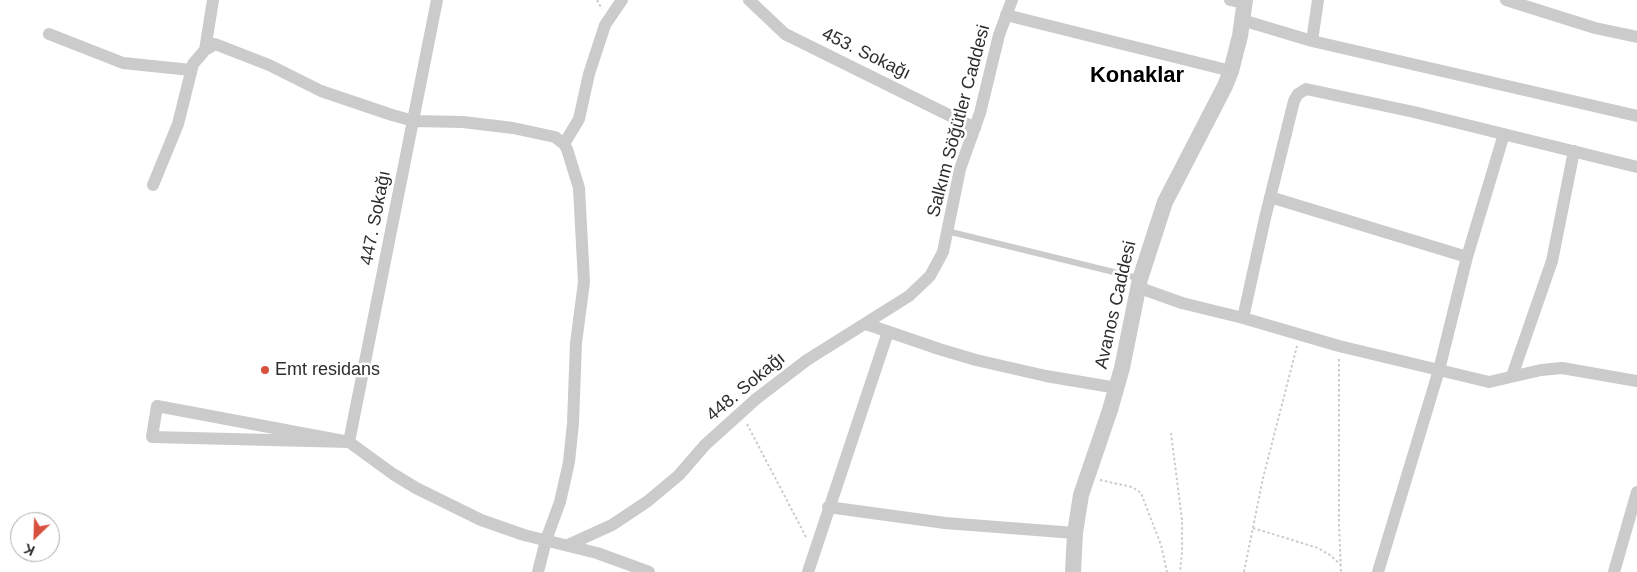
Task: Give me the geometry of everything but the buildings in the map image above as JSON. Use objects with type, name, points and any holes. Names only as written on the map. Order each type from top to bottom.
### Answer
[{"type":"street","points":[[205,50],[213,0]]},
{"type":"street","name":"447. Sokağı","points":[[349,442],[437,0]]},
{"type":"street","points":[[564,144],[579,118],[589,74],[605,26],[622,0]]},
{"type":"street","name":"453. Sokağı","points":[[750,0],[785,34],[975,128]]},
{"type":"street","name":"Salkım Söğütler Caddesi","points":[[942,252],[960,169],[975,128],[1006,15],[1012,0]]},
{"type":"street","points":[[1312,41],[1318,0]]},
{"type":"street","points":[[1506,0],[1595,28],[1637,37]]},
{"type":"street","name":"Avanos Caddesi","points":[[1073,572],[1075,533],[1085,479],[1117,388],[1138,283],[1165,202],[1231,71],[1242,20],[1240,1]]},
{"type":"street","points":[[1006,15],[1231,71]]},
{"type":"street","points":[[1242,20],[1312,41],[1637,116]]},
{"type":"street","points":[[49,34],[123,63],[191,70]]},
{"type":"street","points":[[153,185],[178,124],[191,70],[196,59],[215,44],[269,65],[321,91],[414,121],[463,122],[504,127],[555,137],[564,144],[567,148],[579,188],[584,282],[576,343],[573,423],[569,462],[560,502],[546,540],[538,572]]},
{"type":"street","points":[[1243,318],[1294,101],[1298,94],[1306,89],[1504,134],[1637,167]]},
{"type":"street","points":[[1378,572],[1439,370],[1467,257],[1504,134]]},
{"type":"street","points":[[1512,376],[1552,261],[1574,151]]},
{"type":"street","points":[[1270,197],[1467,257]]},
{"type":"street","name":"448. Sokağı","points":[[568,545],[612,525],[648,501],[679,475],[740,412],[807,360],[909,296],[935,268],[942,252]]},
{"type":"street","points":[[1138,283],[1182,303],[1243,318],[1339,346],[1489,382],[1541,370],[1562,368],[1637,380]]},
{"type":"street","points":[[866,324],[939,349],[985,362],[1046,376],[1117,388]]},
{"type":"street","points":[[808,572],[828,507],[868,397],[888,332]]},
{"type":"street","points":[[349,442],[152,437],[158,406],[349,442],[393,474],[437,500],[495,525],[568,545],[649,572]]},
{"type":"street","points":[[1614,572],[1637,492]]},
{"type":"street","points":[[828,507],[944,523],[1075,533]]},
{"type":"lane","points":[[947,230],[1138,283]]},
{"type":"lane","points":[[622,562],[630,572]]},
{"type":"path","points":[[1244,572],[1263,478],[1300,334]]},
{"type":"path","points":[[1339,346],[1339,525],[1342,572]]},
{"type":"path","points":[[740,412],[814,552]]},
{"type":"path","points":[[1172,433],[1182,520],[1180,572]]},
{"type":"path","points":[[1085,479],[1132,486],[1141,493],[1161,545],[1167,572]]},
{"type":"path","points":[[1252,528],[1318,548],[1330,555],[1341,565]]},
{"type":"place","name":"Emt residans","points":[[265,370]]},
{"type":"district","name":"Konaklar","points":[[1137,76]]}]
